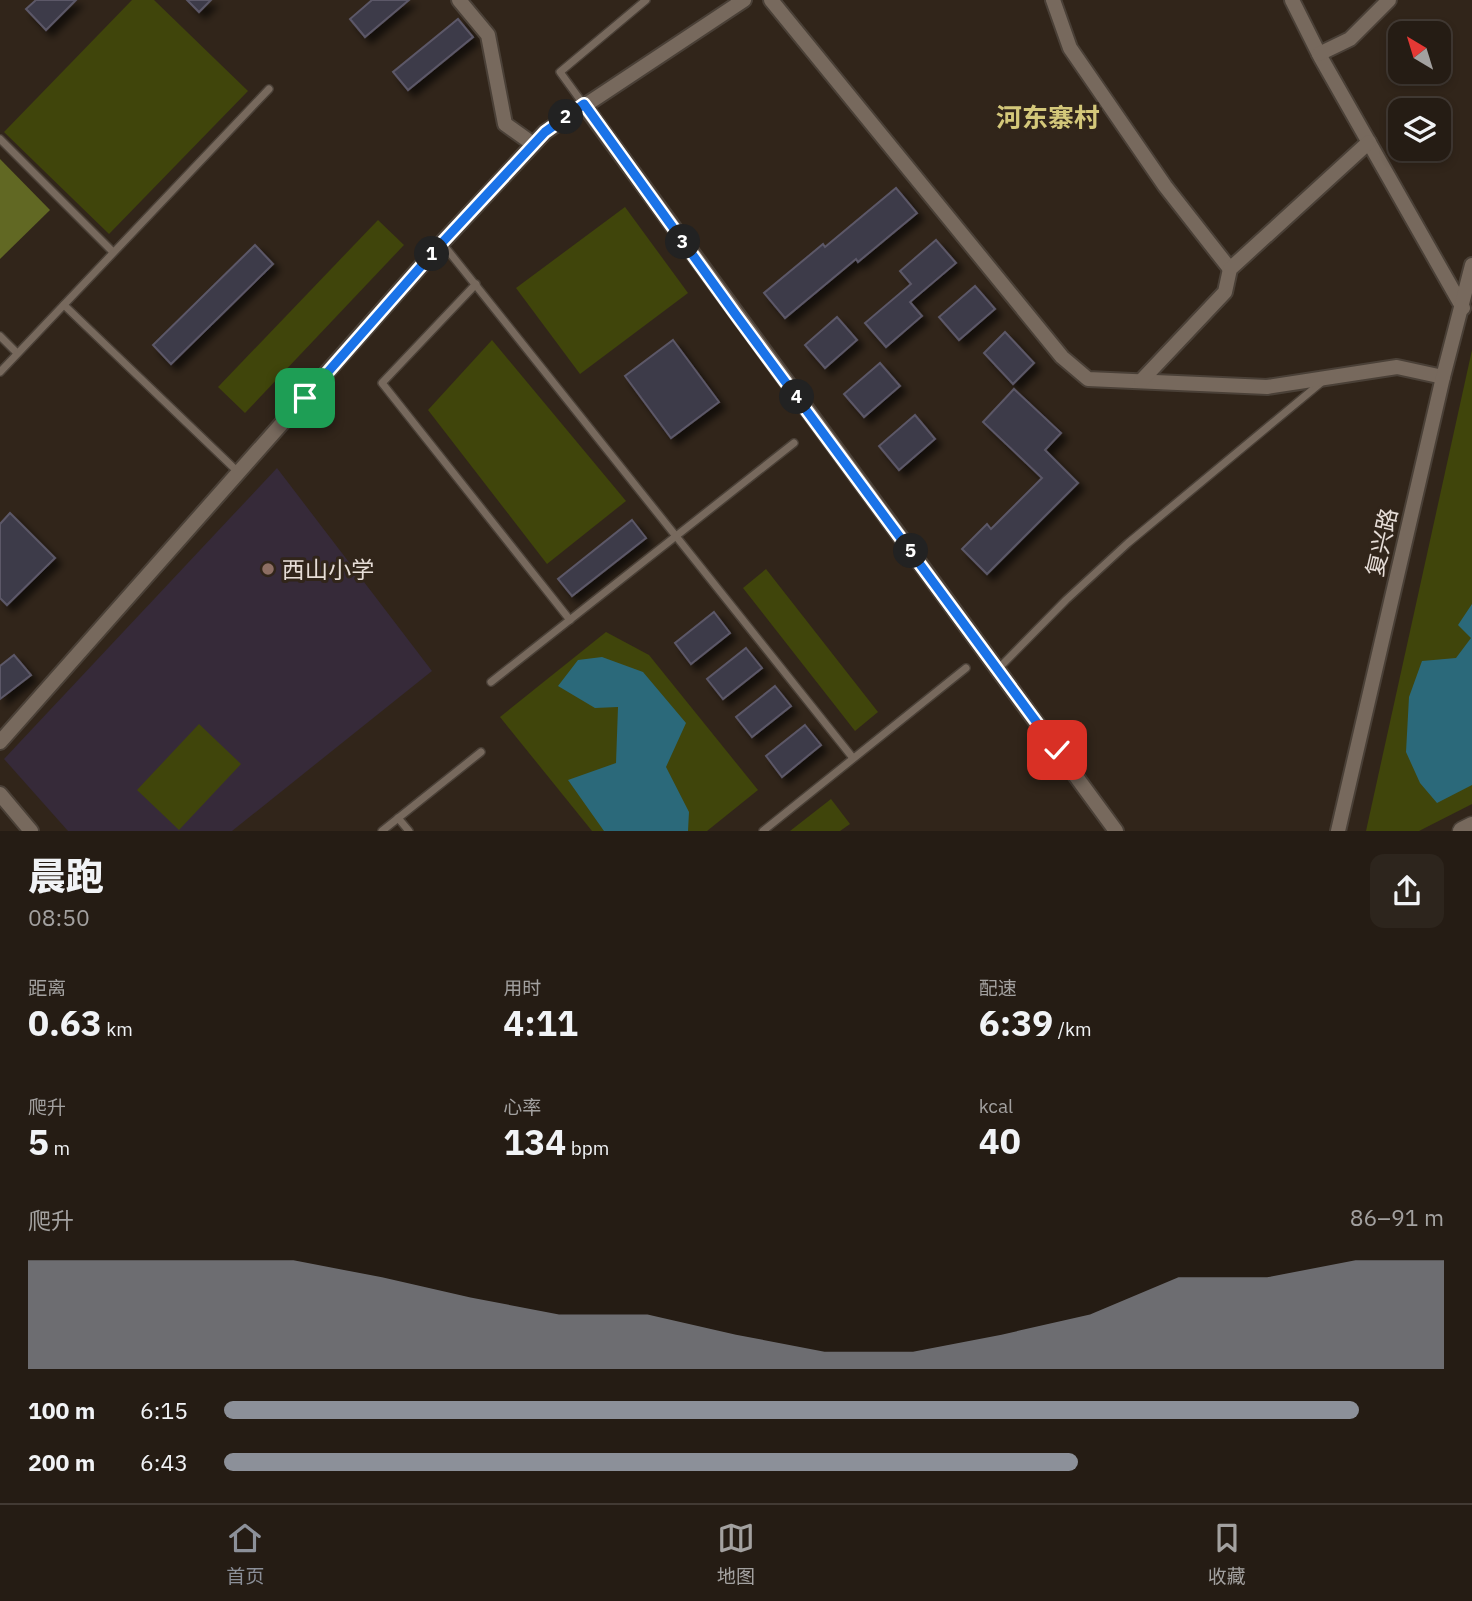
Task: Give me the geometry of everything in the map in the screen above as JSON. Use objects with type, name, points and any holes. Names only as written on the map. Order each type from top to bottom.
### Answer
[{"type":"main road","points":[[1462,831],[1472,826]]},
{"type":"street","points":[[459,0],[488,35],[505,124],[533,144]]},
{"type":"street","points":[[0,742],[443,243],[545,132],[744,0]]},
{"type":"street","points":[[771,0],[1062,357],[1088,379],[1267,387],[1397,367],[1443,377]]},
{"type":"street","points":[[1053,0],[1070,48],[1165,186],[1230,269]]},
{"type":"street","points":[[1292,0],[1319,54],[1463,308]]},
{"type":"street","points":[[1319,54],[1350,39],[1389,0]]},
{"type":"street","points":[[584,104],[1116,831]]},
{"type":"street","points":[[1140,382],[1225,292],[1230,269],[1369,142]]},
{"type":"street","name":"复兴路","points":[[1338,831],[1443,377],[1472,265]]},
{"type":"street","points":[[0,794],[32,831]]},
{"type":"lane","points":[[584,104],[560,72],[646,0]]},
{"type":"lane","points":[[0,372],[269,89]]},
{"type":"lane","points":[[0,139],[113,252]]},
{"type":"lane","points":[[443,243],[853,758]]},
{"type":"lane","points":[[476,284],[383,383],[570,620]]},
{"type":"lane","points":[[64,305],[238,473]]},
{"type":"lane","points":[[0,336],[17,353]]},
{"type":"lane","points":[[999,668],[1128,542],[1326,378]]},
{"type":"lane","points":[[491,682],[794,443]]},
{"type":"lane","points":[[763,831],[966,668]]},
{"type":"lane","points":[[382,831],[481,752]]},
{"type":"lane","points":[[398,818],[409,831]]},
{"type":"shaded area","name":"西山小学","points":[[277,468],[432,671],[232,831],[68,831],[4,759]]},
{"type":"green space","points":[[132,0],[154,0],[248,91],[109,234],[4,132]]},
{"type":"green space","points":[[0,159],[50,210],[0,259]]},
{"type":"green space","points":[[625,207],[688,293],[580,374],[516,288]]},
{"type":"green space","points":[[378,220],[404,245],[245,413],[218,387]]},
{"type":"green space","points":[[492,340],[626,501],[547,564],[428,410]]},
{"type":"green space","points":[[1472,350],[1472,804],[1419,831],[1366,831]]},
{"type":"green space","points":[[766,569],[878,712],[855,731],[743,588]]},
{"type":"green space","points":[[606,632],[649,655],[758,790],[707,831],[592,831],[500,717]]},
{"type":"green space","points":[[199,724],[241,764],[179,830],[137,790]]},
{"type":"green space","points":[[831,799],[850,824],[840,831],[790,831]]},
{"type":"water","points":[[1472,604],[1472,785],[1437,803],[1420,783],[1406,752],[1409,697],[1422,661],[1456,658],[1471,638],[1458,625]]},
{"type":"water","points":[[602,657],[643,672],[686,723],[666,767],[689,812],[688,831],[604,831],[568,780],[616,763],[618,707],[595,708],[558,686],[578,660]]},
{"type":"building","points":[[36,0],[76,0],[46,30],[26,9]]},
{"type":"building","points":[[187,0],[211,0],[199,12]]},
{"type":"building","points":[[372,0],[409,0],[365,37],[350,19]]},
{"type":"building","points":[[458,19],[473,37],[408,90],[393,72]]},
{"type":"building","points":[[896,188],[917,213],[785,318],[764,293]]},
{"type":"building","points":[[936,240],[956,263],[910,302],[922,316],[886,347],[865,323],[911,284],[900,271]]},
{"type":"building","points":[[255,245],[273,264],[171,364],[153,345]]},
{"type":"building","points":[[975,286],[995,309],[959,340],[939,317]]},
{"type":"building","points":[[837,317],[857,340],[825,368],[805,345]]},
{"type":"building","points":[[1005,332],[1034,363],[1013,384],[984,353]]},
{"type":"building","points":[[673,340],[719,402],[671,438],[625,376]]},
{"type":"building","points":[[880,363],[900,386],[864,417],[844,394]]},
{"type":"building","points":[[1014,389],[1061,433],[1045,450],[1078,483],[987,574],[962,549],[987,524],[991,529],[1042,478],[983,422]]},
{"type":"building","points":[[915,415],[935,439],[899,470],[879,446]]},
{"type":"building","points":[[10,513],[55,558],[7,605],[0,598],[0,524]]},
{"type":"building","points":[[632,520],[646,538],[572,596],[558,579]]},
{"type":"building","points":[[714,612],[730,633],[691,664],[675,643]]},
{"type":"building","points":[[746,648],[762,668],[723,699],[707,679]]},
{"type":"building","points":[[14,655],[31,675],[0,699],[0,666]]},
{"type":"building","points":[[775,686],[791,706],[752,737],[736,717]]},
{"type":"building","points":[[805,725],[821,745],[782,777],[766,756]]},
{"type":"place","name":"西山小学","points":[[268,569]]},
{"type":"district","name":"河东寨村","points":[[1048,117]]},
{"type":"route","points":[[305,398],[438,247],[545,132],[584,104],[1057,750]]}]
